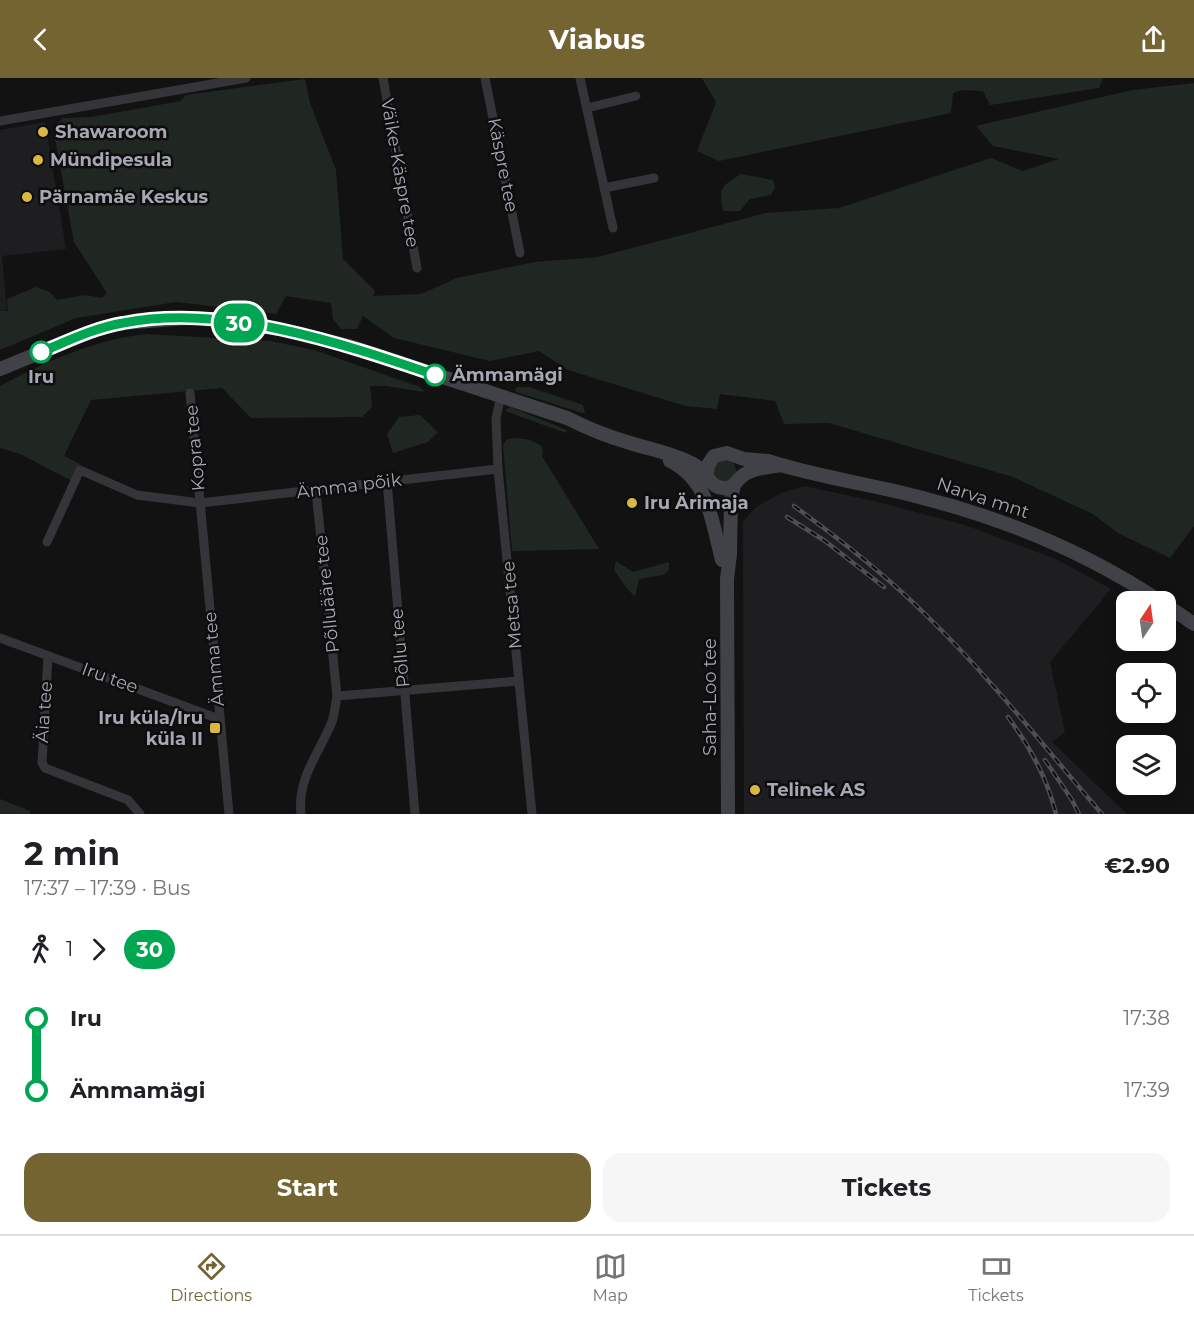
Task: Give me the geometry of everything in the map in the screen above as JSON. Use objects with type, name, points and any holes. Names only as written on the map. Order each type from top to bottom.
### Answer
[{"type":"main road","name":"Narva mnt","points":[[1,370],[95,330],[122,323],[172,318],[219,320],[279,329],[349,346],[567,418],[594,432],[690,462],[706,473],[716,487],[725,489],[759,469],[781,465]]},
{"type":"main road","name":"Narva mnt","points":[[567,418],[598,423],[693,454],[714,456],[727,453],[736,458],[768,461],[918,496],[1008,523],[1052,540],[1097,563],[1143,591]]},
{"type":"main road","points":[[627,442],[677,464],[696,482],[708,503],[722,560]]},
{"type":"main road","points":[[706,473],[714,456]]},
{"type":"main road","points":[[736,458],[741,467],[738,481]]},
{"type":"main road","name":"Saha-Loo tee","points":[[728,814],[727,579],[731,498],[738,481]]},
{"type":"main road","name":"Saha-Loo tee","points":[[716,487],[722,504],[722,560],[727,579]]},
{"type":"main road","points":[[1176,610],[1192,619]]},
{"type":"street","points":[[0,121],[246,78]]},
{"type":"street","name":"Väike-Käspre tee","points":[[383,78],[417,268]]},
{"type":"street","name":"Käspre tee","points":[[485,78],[520,253]]},
{"type":"street","points":[[580,78],[613,228]]},
{"type":"street","points":[[587,108],[636,96]]},
{"type":"street","points":[[604,188],[654,178]]},
{"type":"street","name":"Kopra tee","points":[[190,393],[200,503]]},
{"type":"street","name":"Metsa tee","points":[[501,396],[496,418],[498,469],[532,814]]},
{"type":"street","name":"Ämma põik","points":[[47,542],[80,470],[137,495],[200,503],[498,469]]},
{"type":"street","name":"Põllu tee","points":[[387,481],[415,814]]},
{"type":"street","name":"Põlluääre tee","points":[[301,814],[299,800],[306,772],[332,723],[337,696],[316,491]]},
{"type":"street","name":"Ämma tee","points":[[200,503],[229,814]]},
{"type":"street","name":"Iru tee","points":[[0,638],[219,719]]},
{"type":"street","name":"Äia tee","points":[[48,656],[42,764],[45,768],[128,800],[140,814]]},
{"type":"street","points":[[337,696],[518,681]]},
{"type":"shaded area","points":[[702,78],[1103,78],[1099,88],[990,105],[983,91],[962,90],[953,93],[951,113],[719,161],[697,151],[716,102]]},
{"type":"shaded area","points":[[305,79],[310,103],[336,170],[343,259],[375,291],[373,296],[421,294],[457,278],[534,262],[598,257],[766,213],[839,208],[991,158],[1023,171],[1059,159],[993,146],[976,126],[1133,90],[1194,83],[1194,526],[1170,558],[1118,533],[1093,514],[1013,477],[829,423],[784,424],[775,401],[720,394],[717,409],[685,406],[568,370],[539,351],[490,361],[394,338],[363,316],[357,329],[341,329],[333,319],[331,303],[286,296],[276,314],[176,302],[76,318],[0,350],[0,311],[8,311],[7,299],[36,287],[50,292],[57,300],[85,295],[102,298],[107,293],[74,242],[54,133],[56,124],[63,118],[91,117],[181,101],[186,95]]},
{"type":"shaded area","points":[[45,122],[66,249],[2,256],[7,310],[0,311],[0,130]]},
{"type":"shaded area","points":[[741,174],[773,180],[775,187],[771,195],[750,199],[740,211],[723,211],[721,192],[729,181]]},
{"type":"shaded area","points":[[147,334],[270,341],[314,350],[420,387],[424,392],[370,386],[372,407],[362,417],[251,418],[222,388],[91,400],[64,456],[80,464],[72,481],[20,454],[0,448],[0,386],[35,368],[90,346]]},
{"type":"shaded area","points":[[529,387],[583,405],[585,413],[516,392],[515,389]]},
{"type":"shaded area","points":[[510,407],[567,430],[566,433],[505,411]]},
{"type":"shaded area","points":[[420,415],[438,432],[428,442],[393,453],[387,434],[399,417]]},
{"type":"shaded area","points":[[507,439],[530,440],[540,445],[543,450],[542,456],[599,549],[512,551],[503,445]]},
{"type":"shaded area","points":[[724,459],[729,460],[735,466],[735,476],[729,482],[724,483],[719,482],[713,476],[712,471],[713,466],[719,460]]},
{"type":"shaded area","points":[[805,486],[965,525],[1056,559],[1111,589],[1050,662],[1065,732],[1052,742],[1127,814],[744,814],[743,522],[756,507],[781,493]]},
{"type":"shaded area","points":[[616,561],[633,572],[669,562],[669,570],[663,575],[639,579],[635,597],[614,570]]},
{"type":"shaded area","points":[[0,799],[30,811],[30,814],[0,814]]},
{"type":"railway","points":[[794,506],[863,558],[927,616],[995,688],[1102,814]]},
{"type":"railway","points":[[787,517],[825,541],[884,587]]},
{"type":"railway","points":[[1008,717],[1037,763],[1048,787],[1056,814]]},
{"type":"railway","points":[[1045,760],[1079,814]]},
{"type":"bus line","name":"30","points":[[41,352],[95,330],[122,323],[164,318],[188,318],[279,329],[349,346],[435,375]]},
{"type":"place","name":"Shawaroom","points":[[43,132]]},
{"type":"place","name":"Mündipesula","points":[[38,160]]},
{"type":"place","name":"Pärnamäe Keskus","points":[[27,197]]},
{"type":"place","name":"Iru","points":[[41,352]]},
{"type":"place","name":"Ämmamägi","points":[[435,375]]},
{"type":"place","name":"Iru Ärimaja","points":[[632,503]]},
{"type":"place","name":"Iru küla/Iru küla II","points":[[215,728]]},
{"type":"place","name":"Telinek AS","points":[[755,790]]}]
